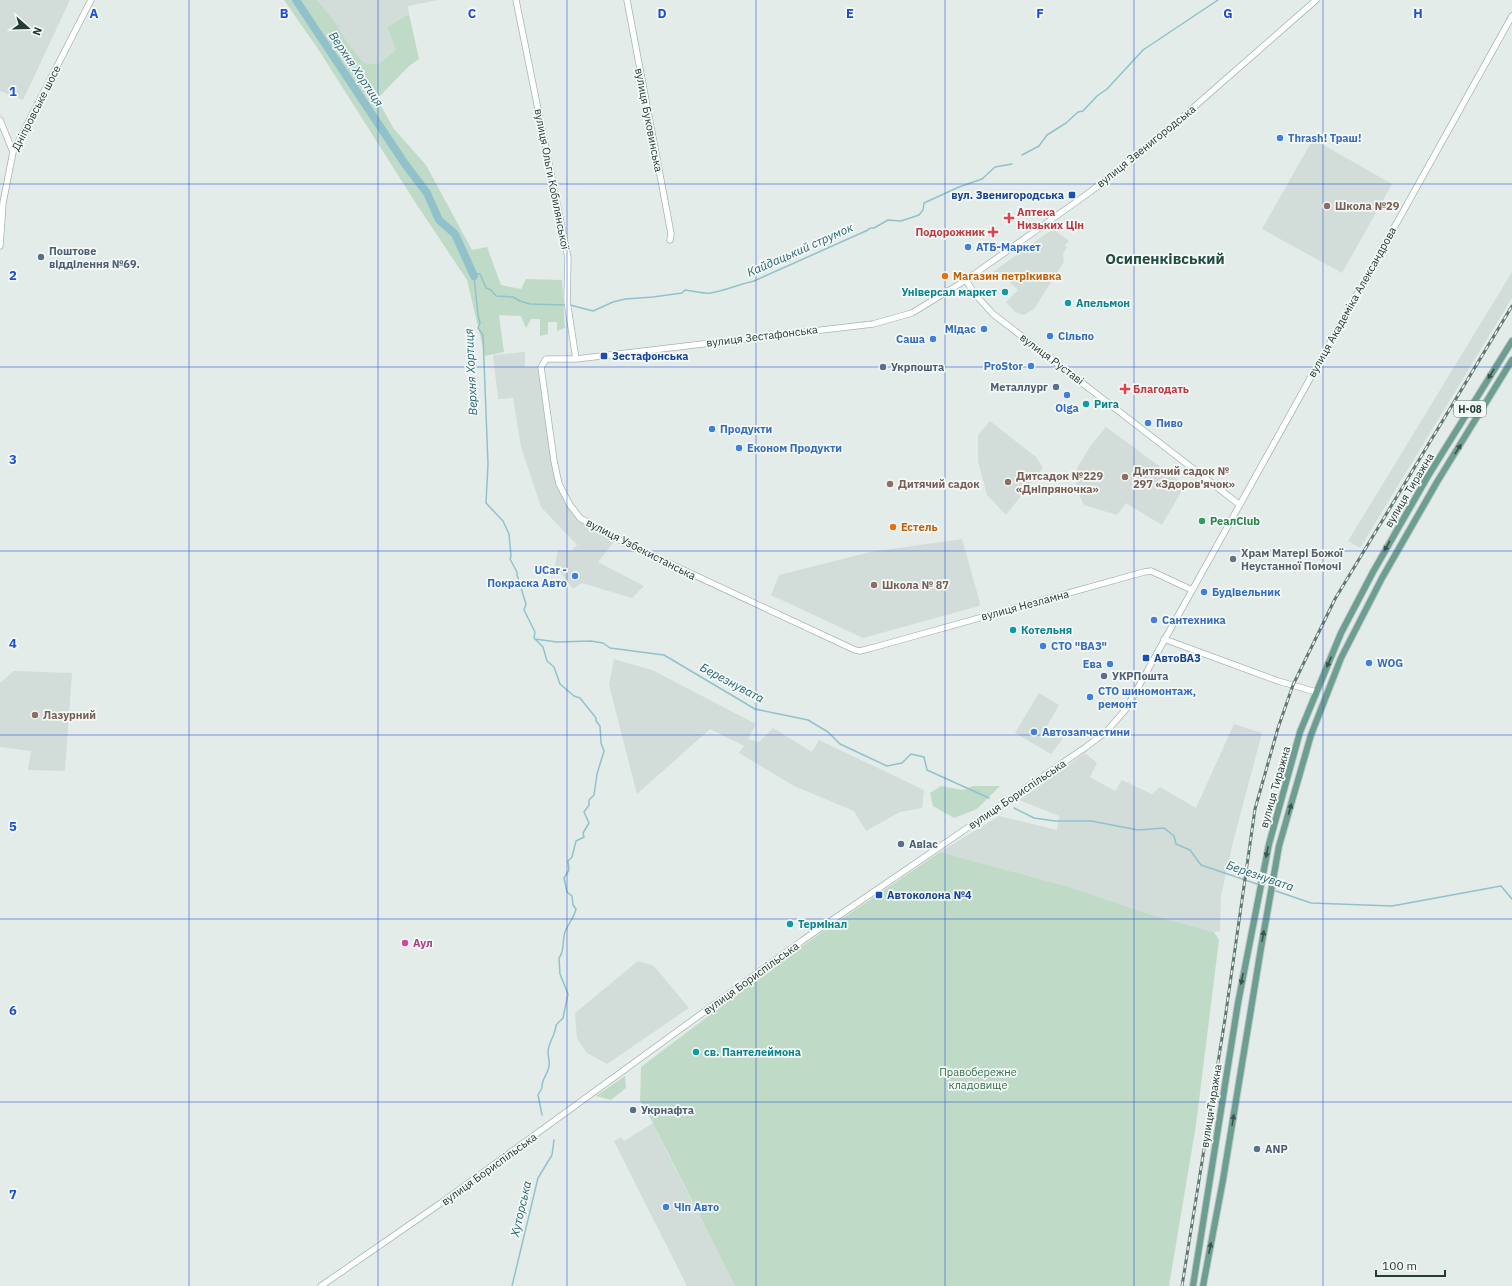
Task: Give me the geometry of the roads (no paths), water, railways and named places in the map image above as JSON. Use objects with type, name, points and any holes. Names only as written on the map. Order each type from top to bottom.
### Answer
[{"type":"main road","name":"вулиця Тиражна","points":[[1192,1286],[1230,1048],[1269,844],[1300,732],[1341,633],[1373,572],[1425,482],[1512,341]]},
{"type":"main road","name":"вулиця Тиражна","points":[[1203,1286],[1223,1180],[1279,846],[1311,735],[1326,695],[1350,640],[1382,578],[1437,482],[1512,360]]},
{"type":"main road","points":[[1316,692],[1326,695]]},
{"type":"main road","points":[[1230,1048],[1244,1048]]},
{"type":"main road","points":[[1210,1180],[1223,1180]]},
{"type":"street","name":"Дніпровське шосе","points":[[0,246],[3,203],[12,152],[91,0]]},
{"type":"street","name":"вулиця Ольги Кобилянської","points":[[516,0],[568,258],[567,301],[576,359]]},
{"type":"street","name":"вулиця Буковинська","points":[[627,0],[671,234],[670,240]]},
{"type":"street","name":"вулиця Звенигородська","points":[[966,280],[1090,192],[1178,121],[1316,0]]},
{"type":"street","name":"вулиця Академіка Александрова","points":[[1240,504],[1512,16]]},
{"type":"street","points":[[0,120],[12,152]]},
{"type":"street","name":"вулиця Зестафонська","points":[[546,359],[576,359],[873,324],[912,313],[966,280]]},
{"type":"street","name":"вулиця Руставі","points":[[966,280],[974,293],[993,314],[1240,504]]},
{"type":"street","name":"вулиця Узбекистанська","points":[[546,359],[541,367],[555,471],[562,490],[580,518],[615,538],[778,616],[855,650]]},
{"type":"street","name":"вулиця Бориспільська","points":[[321,1286],[441,1203],[803,940],[1086,747],[1107,731],[1126,709],[1240,504]]},
{"type":"street","name":"вулиця Незламна","points":[[855,650],[860,651],[879,646],[1144,572],[1151,571],[1192,590]]},
{"type":"street","points":[[1164,639],[1278,681],[1316,692]]},
{"type":"waterway","name":"Верхня Хортиця","points":[[296,0],[405,164],[427,193],[439,220],[455,234],[474,276]]},
{"type":"waterway","name":"Кайдацький струмок","points":[[1022,155],[1039,146],[1047,135],[1066,123],[1078,112],[1083,111],[1097,96],[1107,89],[1143,50],[1218,0]]},
{"type":"waterway","name":"Кайдацький струмок","points":[[570,305],[593,311],[613,302],[625,299],[682,293],[685,290],[711,293],[754,281],[870,228],[874,228],[888,220],[901,221],[919,215],[923,210],[924,203],[959,187],[982,179],[995,167],[1012,164]]},
{"type":"waterway","name":"Кайдацький струмок","points":[[473,273],[480,274],[486,288],[491,290],[496,296],[513,297],[530,304],[566,305]]},
{"type":"waterway","name":"Верхня Хортиця","points":[[474,276],[480,323],[478,328],[483,335],[488,464],[486,503],[503,521],[509,534],[510,559],[517,572],[526,604],[524,610],[535,632],[534,638]]},
{"type":"waterway","name":"Хуторська","points":[[534,638],[543,647],[547,661],[554,667],[560,684],[574,696],[580,698],[596,718],[596,721],[600,726],[601,743],[604,751],[597,774],[594,795],[589,800],[589,805],[584,812],[589,823],[583,833],[584,837],[576,841],[572,857],[568,861],[569,870],[564,878],[567,892],[572,896],[573,905],[576,909],[565,932],[562,952],[559,958],[560,974],[568,994],[563,1018],[556,1025],[555,1032],[549,1045],[549,1067],[538,1095],[542,1115]]},
{"type":"waterway","name":"Березнувата","points":[[535,639],[557,642],[591,641],[603,643],[610,648],[664,655],[755,709],[808,720],[828,732],[840,744],[887,766],[902,763],[911,754],[924,757],[927,770],[989,798]]},
{"type":"waterway","name":"Березнувата","points":[[1014,808],[1034,818],[1055,821],[1091,821],[1138,830],[1164,828],[1174,836],[1176,844],[1190,850],[1201,865],[1260,885]]},
{"type":"waterway","name":"Березнувата","points":[[1273,890],[1311,903],[1392,906],[1501,886],[1512,899]]},
{"type":"waterway","name":"Хуторська","points":[[512,1286],[538,1178],[552,1155],[554,1140]]},
{"type":"railway","points":[[1182,1286],[1225,1019],[1255,809],[1278,728],[1293,685],[1335,599],[1512,306]]},
{"type":"place","name":"Thrash! Траш!","points":[[1280,138]]},
{"type":"place","name":"вул. Звенигородська","points":[[1072,195]]},
{"type":"place","name":"Школа №29","points":[[1327,206]]},
{"type":"place","name":"Аптека Низьких Цін","points":[[1009,218]]},
{"type":"place","name":"Подорожник","points":[[993,232]]},
{"type":"place","name":"АТБ-Маркет","points":[[968,247]]},
{"type":"place","name":"Поштове відділення №69.","points":[[41,257]]},
{"type":"place","name":"Магазин петрікивка","points":[[945,276]]},
{"type":"place","name":"Універсал маркет","points":[[1005,292]]},
{"type":"place","name":"Апельмон","points":[[1068,303]]},
{"type":"place","name":"Мідас","points":[[984,329]]},
{"type":"place","name":"Сільпо","points":[[1050,336]]},
{"type":"place","name":"Саша","points":[[933,339]]},
{"type":"place","name":"Зестафонська","points":[[604,356]]},
{"type":"place","name":"ProStor","points":[[1031,366]]},
{"type":"place","name":"Укрпошта","points":[[883,367]]},
{"type":"place","name":"Металлург","points":[[1056,387]]},
{"type":"place","name":"Благодать","points":[[1125,389]]},
{"type":"place","name":"Olga","points":[[1067,395]]},
{"type":"place","name":"Рига","points":[[1086,404]]},
{"type":"place","name":"Пиво","points":[[1148,423]]},
{"type":"place","name":"Продукти","points":[[712,429]]},
{"type":"place","name":"Економ Продукти","points":[[739,448]]},
{"type":"place","name":"Дитячий садок № 297 «Здоров'ячок»","points":[[1125,477]]},
{"type":"place","name":"Дитсадок №229 «Дніпряночка»","points":[[1008,482]]},
{"type":"place","name":"Дитячий садок","points":[[890,484]]},
{"type":"place","name":"РеалClub","points":[[1202,521]]},
{"type":"place","name":"Естель","points":[[893,527]]},
{"type":"place","name":"Храм Матері Божої Неустанної Помочі","points":[[1233,559]]},
{"type":"place","name":"UCar - Покраска Авто","points":[[575,576]]},
{"type":"place","name":"Школа № 87","points":[[874,585]]},
{"type":"place","name":"Будівельник","points":[[1204,592]]},
{"type":"place","name":"Сантехника","points":[[1154,620]]},
{"type":"place","name":"Котельня","points":[[1013,630]]},
{"type":"place","name":"СТО \"ВАЗ\"","points":[[1043,646]]},
{"type":"place","name":"АвтоВАЗ","points":[[1146,658]]},
{"type":"place","name":"WOG","points":[[1369,663]]},
{"type":"place","name":"Ева","points":[[1110,664]]},
{"type":"place","name":"УКРПошта","points":[[1104,676]]},
{"type":"place","name":"СТО шиномонтаж, ремонт","points":[[1090,697]]},
{"type":"place","name":"Лазурний","points":[[35,715]]},
{"type":"place","name":"Автозапчастини","points":[[1034,732]]},
{"type":"place","name":"Авіас","points":[[901,844]]},
{"type":"place","name":"Автоколона №4","points":[[879,895]]},
{"type":"place","name":"Термінал","points":[[790,924]]},
{"type":"place","name":"Аул","points":[[405,943]]},
{"type":"place","name":"св. Пантелеймона","points":[[696,1052]]},
{"type":"place","name":"Укрнафта","points":[[633,1110]]},
{"type":"place","name":"ANP","points":[[1257,1149]]},
{"type":"place","name":"Чіп Авто","points":[[666,1207]]},
{"type":"district","name":"Осипенківський","points":[[1165,259]]},
{"type":"park label","name":"Правобережне кладовище","points":[[978,1078]]}]
